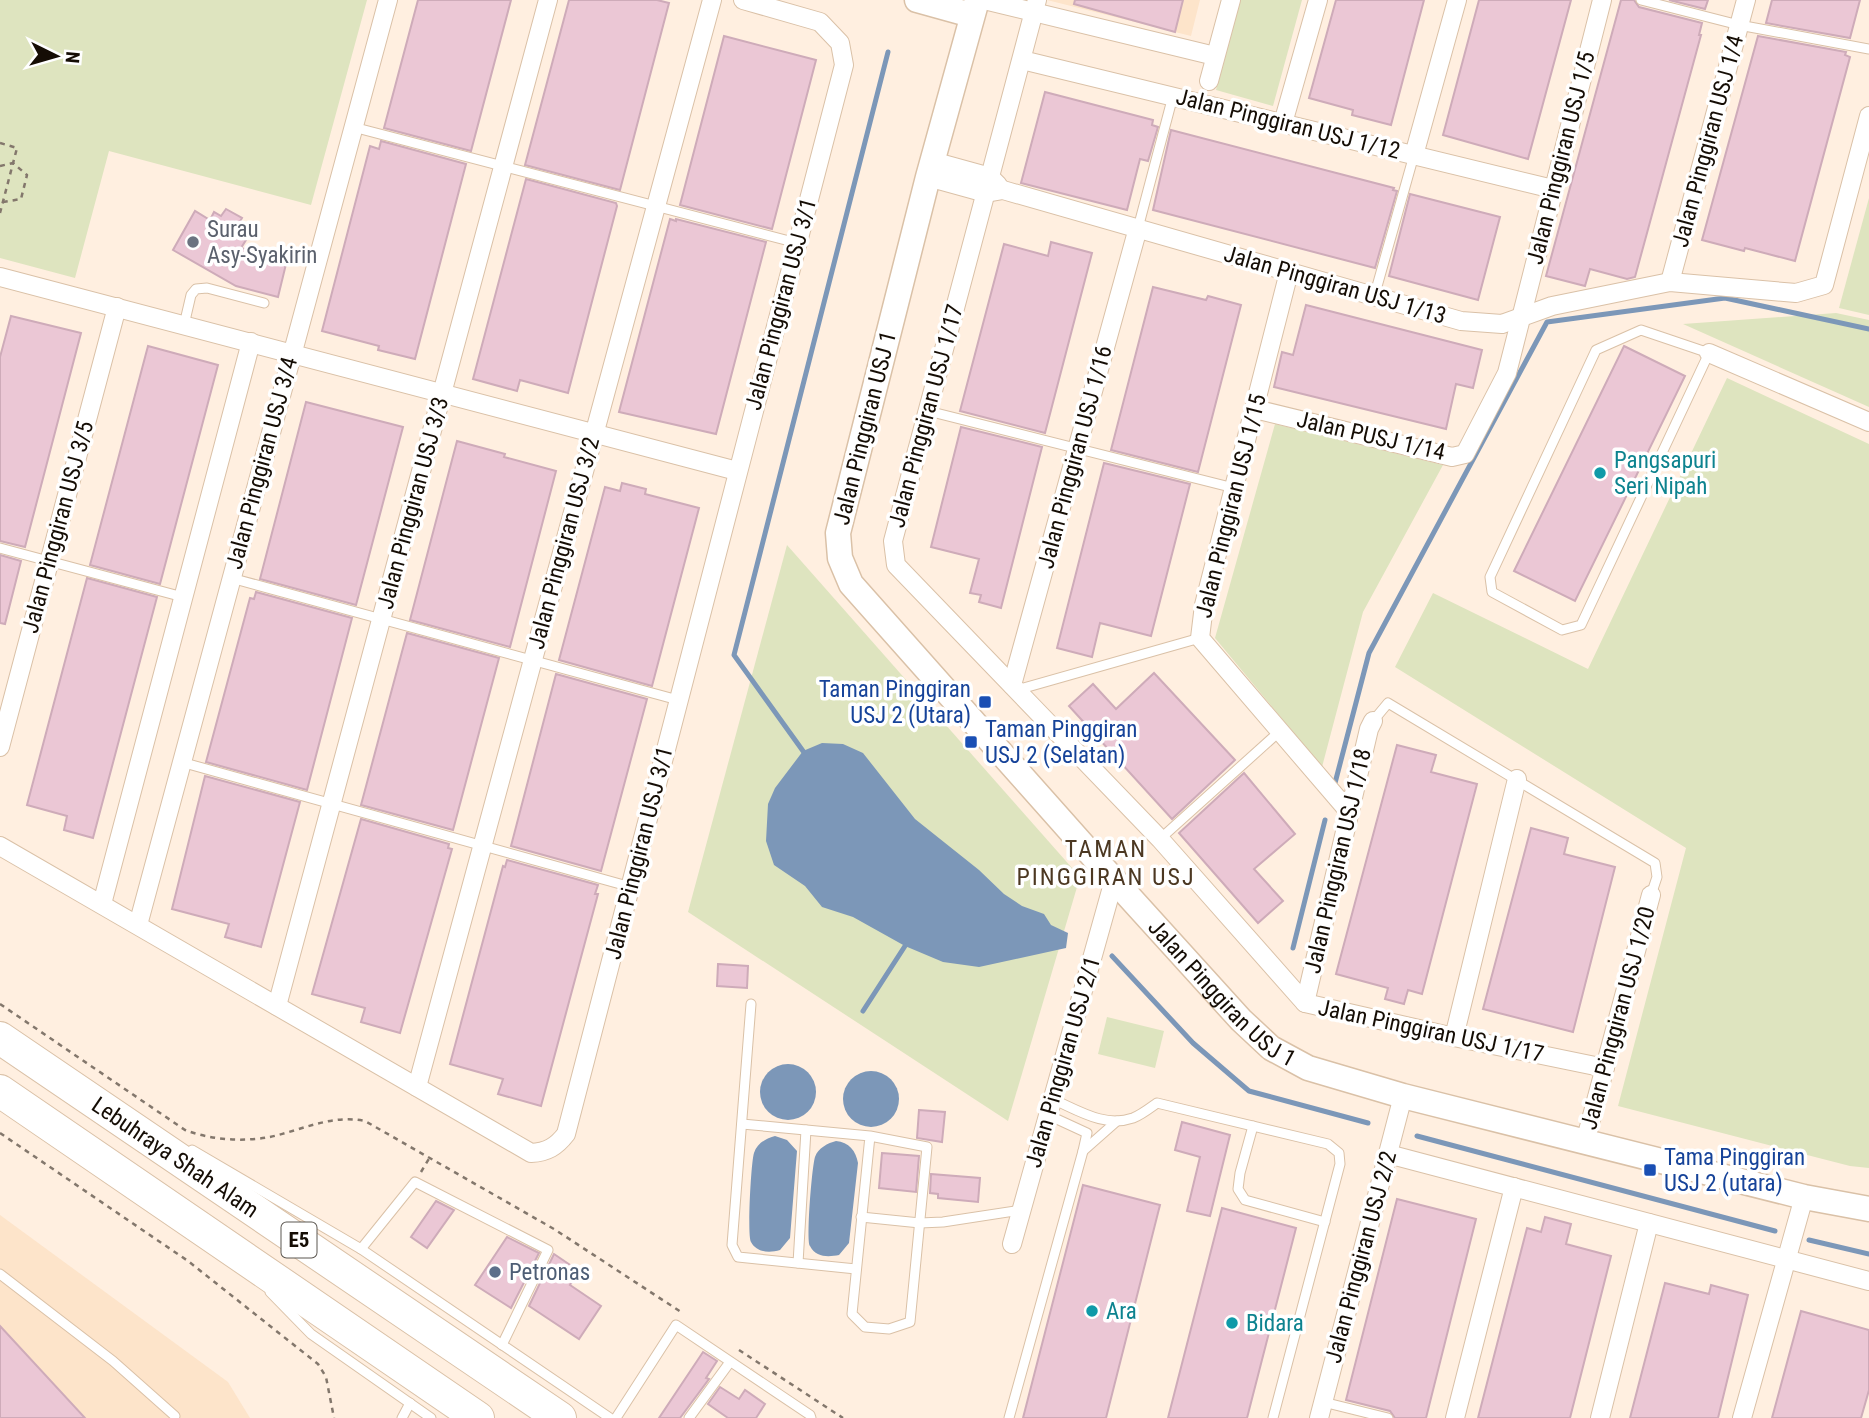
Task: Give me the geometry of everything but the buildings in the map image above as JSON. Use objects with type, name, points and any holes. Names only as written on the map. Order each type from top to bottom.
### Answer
[{"type":"highway","name":"Lebuhraya Shah Alam","points":[[0,1038],[560,1418]]},
{"type":"highway","name":"Lebuhraya Shah Alam","points":[[0,1091],[478,1418]]},
{"type":"street","name":"Jalan Pinggiran USJ 3/4","points":[[138,926],[388,0]]},
{"type":"street","name":"Jalan Pinggiran USJ 3/3","points":[[277,1006],[548,0]]},
{"type":"street","name":"Jalan Pinggiran USJ 3/2","points":[[417,1087],[712,0]]},
{"type":"street","name":"Jalan Pinggiran USJ 3/1","points":[[0,846],[531,1153],[550,1150],[559,1143],[566,1134],[844,65],[839,43],[820,22],[743,0]]},
{"type":"street","points":[[917,0],[1036,6],[1215,56]]},
{"type":"street","points":[[1209,81],[1231,0]]},
{"type":"street","points":[[1283,123],[1318,0]]},
{"type":"street","points":[[1414,155],[1457,0]]},
{"type":"street","name":"Jalan Pinggiran USJ 1/5","points":[[1521,316],[1602,0]]},
{"type":"street","name":"Jalan Pinggiran USJ 1/4","points":[[1670,282],[1746,0]]},
{"type":"street","name":"Jalan Pinggiran USJ 1","points":[[977,5],[930,169],[838,533],[840,558],[851,584],[1114,880],[1241,1020],[1271,1048],[1308,1068],[1403,1096],[1804,1197],[1869,1209]]},
{"type":"street","name":"Jalan Pinggiran USJ 1/17","points":[[1036,6],[993,187],[893,541],[896,565],[1160,838],[1305,1003],[1605,1068]]},
{"type":"street","name":"Jalan Pinggiran USJ 1/12","points":[[1022,60],[1553,189]]},
{"type":"street","name":"Jalan Pinggiran USJ 1/13","points":[[930,169],[1461,321],[1502,324],[1552,306],[1670,282],[1796,293],[1824,285],[1869,116]]},
{"type":"street","name":"Jalan Pinggiran USJ 1/16","points":[[1014,688],[1138,229]]},
{"type":"street","name":"Jalan Pinggiran USJ 1/15","points":[[1289,272],[1204,605],[1200,638],[1350,813]]},
{"type":"street","points":[[0,277],[737,471]]},
{"type":"street","name":"Jalan Pinggiran USJ 3/5","points":[[0,747],[117,307]]},
{"type":"street","name":"Jalan PUSJ 1/14","points":[[1255,409],[1452,457],[1465,453],[1507,373],[1521,316]]},
{"type":"street","name":"Jalan Pinggiran USJ 3/4","points":[[102,904],[251,342]]},
{"type":"street","points":[[1709,353],[1869,422]]},
{"type":"street","name":"Jalan Pinggiran USJ 1/18","points":[[1305,1003],[1373,721]]},
{"type":"street","points":[[1454,1037],[1517,779]]},
{"type":"street","name":"Jalan Pinggiran USJ 2/1","points":[[1012,1244],[1114,880]]},
{"type":"street","name":"Jalan Pinggiran USJ 1/20","points":[[1585,1142],[1651,894]]},
{"type":"street","name":"Jalan Pinggiran USJ 2/2","points":[[1321,1410],[1403,1096]]},
{"type":"street","points":[[1388,1154],[1869,1281]]},
{"type":"street","points":[[1455,1418],[1514,1187]]},
{"type":"street","points":[[1742,1418],[1804,1197]]},
{"type":"street","points":[[1600,1418],[1649,1223]]},
{"type":"lane","points":[[1641,0],[1739,24],[1869,49]]},
{"type":"lane","points":[[1138,229],[1173,96]]},
{"type":"lane","points":[[354,127],[797,243]]},
{"type":"lane","points":[[1374,297],[1414,155]]},
{"type":"lane","points":[[184,325],[191,295],[196,289],[207,288],[264,303]]},
{"type":"lane","points":[[1641,330],[1709,353],[1581,625],[1562,630],[1492,592],[1490,577],[1596,350],[1641,330]]},
{"type":"lane","points":[[928,411],[1234,488]]},
{"type":"lane","points":[[0,548],[183,597]]},
{"type":"lane","points":[[231,578],[678,700]]},
{"type":"lane","points":[[1014,688],[1200,638]]},
{"type":"lane","points":[[1373,721],[1388,703],[1655,863],[1657,877],[1651,894]]},
{"type":"lane","points":[[1160,838],[1280,731]]},
{"type":"lane","points":[[181,762],[631,887]]},
{"type":"lane","points":[[751,1004],[732,1245],[738,1257],[856,1269]]},
{"type":"lane","points":[[38,1062],[143,1122]]},
{"type":"lane","points":[[1050,1107],[1100,1120],[1117,1121],[1135,1118],[1157,1103],[1328,1144],[1339,1153],[1340,1164],[1273,1418]]},
{"type":"lane","points":[[1009,1418],[1087,1133],[1050,1107]]},
{"type":"lane","points":[[1083,1151],[1117,1121]]},
{"type":"lane","points":[[742,1124],[870,1136],[927,1147],[909,1322],[889,1329],[865,1327],[852,1314],[870,1136]]},
{"type":"lane","points":[[1253,1126],[1238,1189],[1245,1200],[1325,1222]]},
{"type":"lane","points":[[798,1263],[806,1130]]},
{"type":"lane","points":[[178,1142],[361,1249],[610,1418]]},
{"type":"lane","points":[[361,1249],[415,1182],[548,1250],[502,1345]]},
{"type":"lane","points":[[861,1216],[920,1223],[1021,1210]]},
{"type":"lane","points":[[221,1242],[257,1279]]},
{"type":"lane","points":[[0,1273],[113,1361],[177,1417]]},
{"type":"lane","points":[[266,1288],[311,1334],[431,1418]]},
{"type":"lane","points":[[617,1418],[677,1325],[811,1418]]},
{"type":"lane","points":[[689,1418],[730,1362]]},
{"type":"lane","points":[[402,1418],[410,1403]]},
{"type":"lane","points":[[1321,1410],[1388,1418]]},
{"type":"path","points":[[0,143],[17,148],[0,213]]},
{"type":"path","points":[[0,166],[13,163]]},
{"type":"path","points":[[1,201],[21,199],[27,175],[13,163]]},
{"type":"path","points":[[0,1133],[188,1261],[318,1364],[326,1377],[334,1418]]},
{"type":"path","points":[[415,1182],[430,1157]]},
{"type":"shaded area","points":[[1047,0],[1200,0],[1191,36]]},
{"type":"shaded area","points":[[0,1215],[228,1382],[250,1418],[0,1418]]},
{"type":"green space","points":[[0,0],[367,0],[311,205],[109,151],[75,278],[0,258]]},
{"type":"green space","points":[[1240,0],[1302,0],[1273,106],[1216,90]]},
{"type":"green space","points":[[1869,198],[1869,315],[1839,308]]},
{"type":"green space","points":[[1836,313],[1869,320],[1869,407],[1683,324]]},
{"type":"green space","points":[[1727,378],[1869,444],[1869,1168],[1850,1166],[1618,1106],[1686,848],[1395,667],[1433,593],[1588,669]]},
{"type":"green space","points":[[1275,424],[1443,465],[1363,612],[1322,767],[1215,638]]},
{"type":"green space","points":[[787,545],[1080,877],[1008,1121],[688,912]]},
{"type":"green space","points":[[1107,1017],[1164,1031],[1155,1068],[1098,1054]]},
{"type":"water","points":[[822,743],[843,744],[863,753],[915,819],[979,870],[1004,894],[1022,906],[1044,914],[1051,925],[1068,933],[1066,948],[979,967],[943,962],[905,946],[853,917],[822,907],[805,886],[774,865],[766,841],[768,804],[775,788],[803,751]]},
{"type":"water","points":[[782,1064],[794,1064],[804,1068],[812,1076],[816,1092],[812,1108],[804,1116],[794,1120],[782,1120],[772,1116],[764,1108],[760,1098],[760,1086],[764,1076],[772,1068]]},
{"type":"water","points":[[865,1071],[877,1071],[887,1075],[895,1083],[899,1099],[895,1115],[887,1123],[877,1127],[865,1127],[855,1123],[847,1115],[843,1105],[843,1093],[847,1083],[855,1075]]},
{"type":"water","points":[[775,1136],[787,1140],[797,1151],[790,1238],[780,1250],[768,1252],[760,1250],[751,1242],[751,1184],[755,1149]]},
{"type":"water","points":[[836,1141],[851,1148],[858,1163],[849,1243],[839,1255],[827,1256],[819,1255],[810,1246],[811,1188],[816,1154],[824,1146]]},
{"type":"waterway","points":[[803,751],[734,655],[888,52]]},
{"type":"waterway","points":[[1335,783],[1369,653],[1547,322],[1725,298],[1869,329]]},
{"type":"waterway","points":[[1293,948],[1325,820]]},
{"type":"waterway","points":[[863,1011],[905,946]]},
{"type":"waterway","points":[[1112,956],[1193,1043],[1249,1091],[1368,1123]]},
{"type":"waterway","points":[[1417,1136],[1775,1231]]},
{"type":"waterway","points":[[1809,1240],[1869,1254]]},
{"type":"place","name":"Surau Asy-Syakirin","points":[[193,242]]},
{"type":"place","name":"Pangsapuri Seri Nipah","points":[[1600,473]]},
{"type":"place","name":"Taman Pinggiran USJ 2 (Utara)","points":[[985,702]]},
{"type":"place","name":"Taman Pinggiran USJ 2 (Selatan)","points":[[971,742]]},
{"type":"place","name":"Tama Pinggiran USJ 2 (utara)","points":[[1650,1170]]},
{"type":"place","name":"Petronas","points":[[495,1272]]},
{"type":"place","name":"Ara","points":[[1092,1311]]},
{"type":"place","name":"Bidara","points":[[1232,1323]]},
{"type":"district","name":"TAMAN PINGGIRAN USJ","points":[[1106,863]]}]
